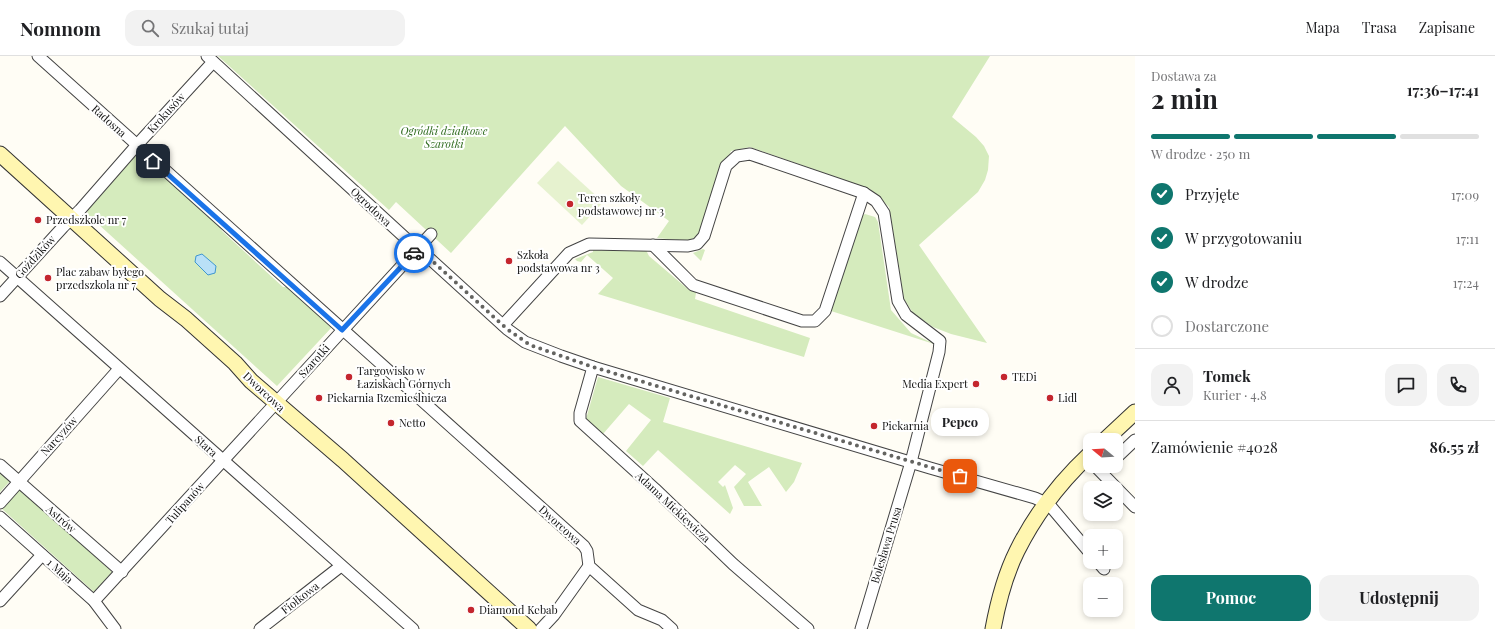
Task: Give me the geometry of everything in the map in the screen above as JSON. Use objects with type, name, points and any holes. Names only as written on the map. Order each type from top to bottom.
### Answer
[{"type":"street","name":"Radosna","points":[[38,56],[136,146],[342,330]]},
{"type":"street","name":"Krokusów","points":[[72,219],[210,59]]},
{"type":"street","name":"Ogrodowa","points":[[210,59],[413,245],[504,325],[530,345],[593,367],[1035,498],[1046,503]]},
{"type":"street","name":"Dworcowa","points":[[0,154],[160,299],[235,363],[251,381],[342,460],[529,629]]},
{"type":"street","points":[[504,325],[569,253],[589,244],[653,245],[688,246],[697,244],[704,236],[726,166],[737,156],[750,154],[864,193],[825,311],[815,321],[802,321],[693,285],[653,245]]},
{"type":"street","name":"Bolesława Prusa","points":[[861,629],[911,462],[939,352],[940,341],[906,315],[898,301],[884,214],[876,201],[864,193]]},
{"type":"street","name":"Goździków","points":[[0,296],[72,219]]},
{"type":"street","name":"Szarotki","points":[[276,403],[431,234]]},
{"type":"street","name":"Stara","points":[[0,262],[412,629]]},
{"type":"street","name":"Dworcowa","points":[[342,330],[584,546],[587,551],[589,566]]},
{"type":"street","name":"Adama Mickiewicza","points":[[593,367],[580,413],[580,421],[655,489],[733,564],[808,629]]},
{"type":"street","name":"Narcyzów","points":[[0,503],[119,369]]},
{"type":"street","name":"Tulipanów","points":[[94,602],[276,403]]},
{"type":"street","points":[[1112,433],[1135,412]]},
{"type":"street","points":[[1123,451],[1135,440]]},
{"type":"street","name":"Astrów","points":[[0,466],[122,572]]},
{"type":"street","points":[[993,629],[1004,583],[1017,551],[1046,503],[1083,472]]},
{"type":"street","points":[[1105,473],[1135,507]]},
{"type":"street","points":[[1046,503],[1083,545]]},
{"type":"street","name":"1 Maja","points":[[0,517],[94,602],[115,629]]},
{"type":"street","points":[[0,601],[42,555]]},
{"type":"street","name":"Fiołkowa","points":[[260,629],[341,566]]},
{"type":"street","points":[[541,629],[554,615],[589,566],[638,610],[662,620],[672,629]]},
{"type":"green space","name":"Ogródki działkowe Szarotki","points":[[218,56],[990,56],[952,117],[976,137],[984,146],[989,156],[988,170],[985,180],[978,192],[919,245],[987,343],[951,334],[933,327],[913,313],[904,299],[889,207],[870,189],[750,147],[731,151],[700,237],[698,236],[688,241],[657,238],[669,221],[621,186],[565,126],[451,253],[396,202],[389,210]]},
{"type":"green space","points":[[136,155],[140,155],[220,225],[222,231],[283,287],[289,287],[332,327],[277,386],[87,214],[88,210]]},
{"type":"green space","points":[[558,161],[603,202],[582,225],[537,183]]},
{"type":"green space","points":[[865,214],[875,217],[878,222],[891,310],[911,333],[937,345],[831,311],[859,218]]},
{"type":"green space","points":[[703,249],[705,250],[701,261],[693,253]]},
{"type":"green space","points":[[593,250],[646,250],[649,256],[689,290],[695,290],[695,299],[810,338],[804,357],[598,294],[613,278],[587,255],[581,262],[575,259],[593,252]]},
{"type":"green space","points":[[598,377],[670,398],[663,422],[802,463],[794,482],[786,492],[769,467],[748,482],[762,506],[744,506],[734,487],[746,474],[735,465],[718,482],[723,487],[725,485],[733,508],[730,514],[658,450],[643,466],[626,451],[651,420],[629,404],[603,434],[586,419]]},
{"type":"green space","points":[[0,472],[10,481],[0,492]]},
{"type":"green space","points":[[20,488],[112,572],[94,592],[1,508]]},
{"type":"water","points":[[202,254],[216,266],[215,273],[208,275],[195,262],[196,256]]},
{"type":"way so far","points":[[414,253],[418,248],[507,329],[530,345],[593,367],[960,476]]},
{"type":"place","name":"Teren szkoły podstawowej nr 3","points":[[570,204]]},
{"type":"place","name":"Przedszkole nr 7","points":[[38,220]]},
{"type":"place","name":"Szkoła podstawowa nr 3","points":[[509,261]]},
{"type":"place","name":"Plac zabaw byłego przedszkola nr 7","points":[[48,278]]},
{"type":"place","name":"Targowisko w Łaziskach Górnych","points":[[349,377]]},
{"type":"place","name":"TEDi","points":[[1004,377]]},
{"type":"place","name":"Media Expert","points":[[976,384]]},
{"type":"place","name":"Piekarnia Rzemieślnicza","points":[[319,398]]},
{"type":"place","name":"Lidl","points":[[1050,398]]},
{"type":"place","name":"Netto","points":[[391,423]]},
{"type":"place","name":"Piekarnia","points":[[874,426]]},
{"type":"place","name":"Pepco","points":[[960,476]]},
{"type":"place","name":"Diamond Kebab","points":[[471,610]]},
{"type":"route","points":[[153,161],[342,330],[414,253]]}]
